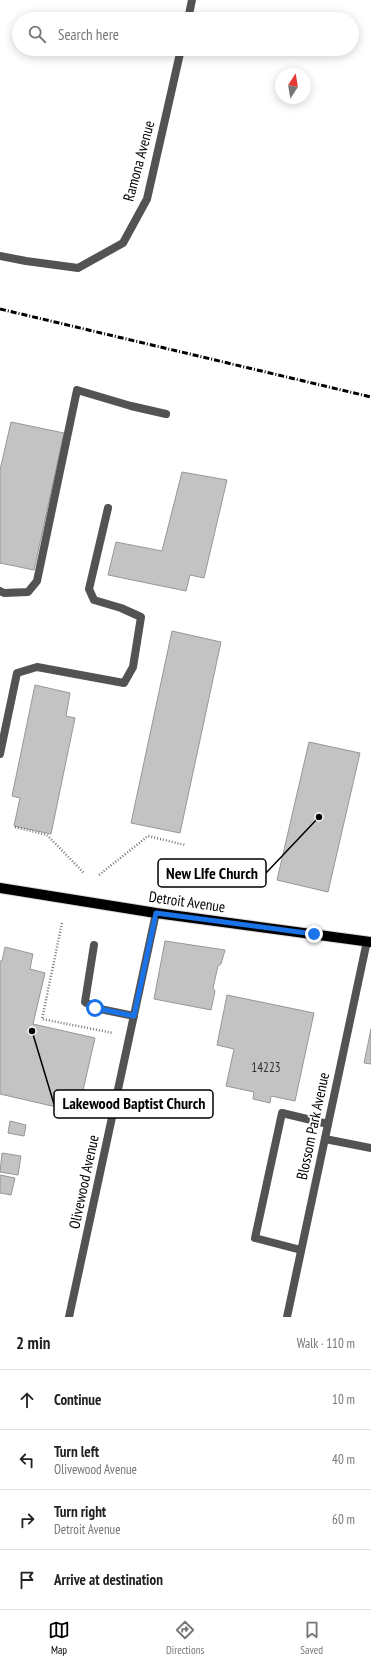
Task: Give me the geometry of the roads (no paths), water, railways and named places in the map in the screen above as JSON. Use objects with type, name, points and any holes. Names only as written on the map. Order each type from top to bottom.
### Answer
[{"type":"main road","name":"Detroit Avenue","points":[[0,888],[156,913],[369,941]]},
{"type":"street","points":[[189,12],[192,0]]},
{"type":"street","name":"Ramona Avenue","points":[[0,256],[78,268],[123,243],[147,199],[179,56]]},
{"type":"street","points":[[0,591],[4,593],[28,592],[37,581],[77,390],[131,406],[166,414]]},
{"type":"street","points":[[0,754],[17,673],[37,667],[124,684],[133,667],[141,617],[121,608],[94,600],[88,589],[108,508]]},
{"type":"street","name":"Olivewood Avenue","points":[[69,1317],[156,913]]},
{"type":"street","name":"Blossom Park Avenue","points":[[287,1317],[369,941]]},
{"type":"street","points":[[94,945],[85,1002],[95,1008],[134,1016]]},
{"type":"street","points":[[301,1250],[255,1238],[282,1113],[328,1124]]},
{"type":"street","points":[[325,1139],[371,1148]]},
{"type":"railway","points":[[0,309],[371,397]]},
{"type":"place","name":"New LIfe Church","points":[[319,817]]},
{"type":"place","name":"Lakewood Baptist Church","points":[[32,1031]]}]
